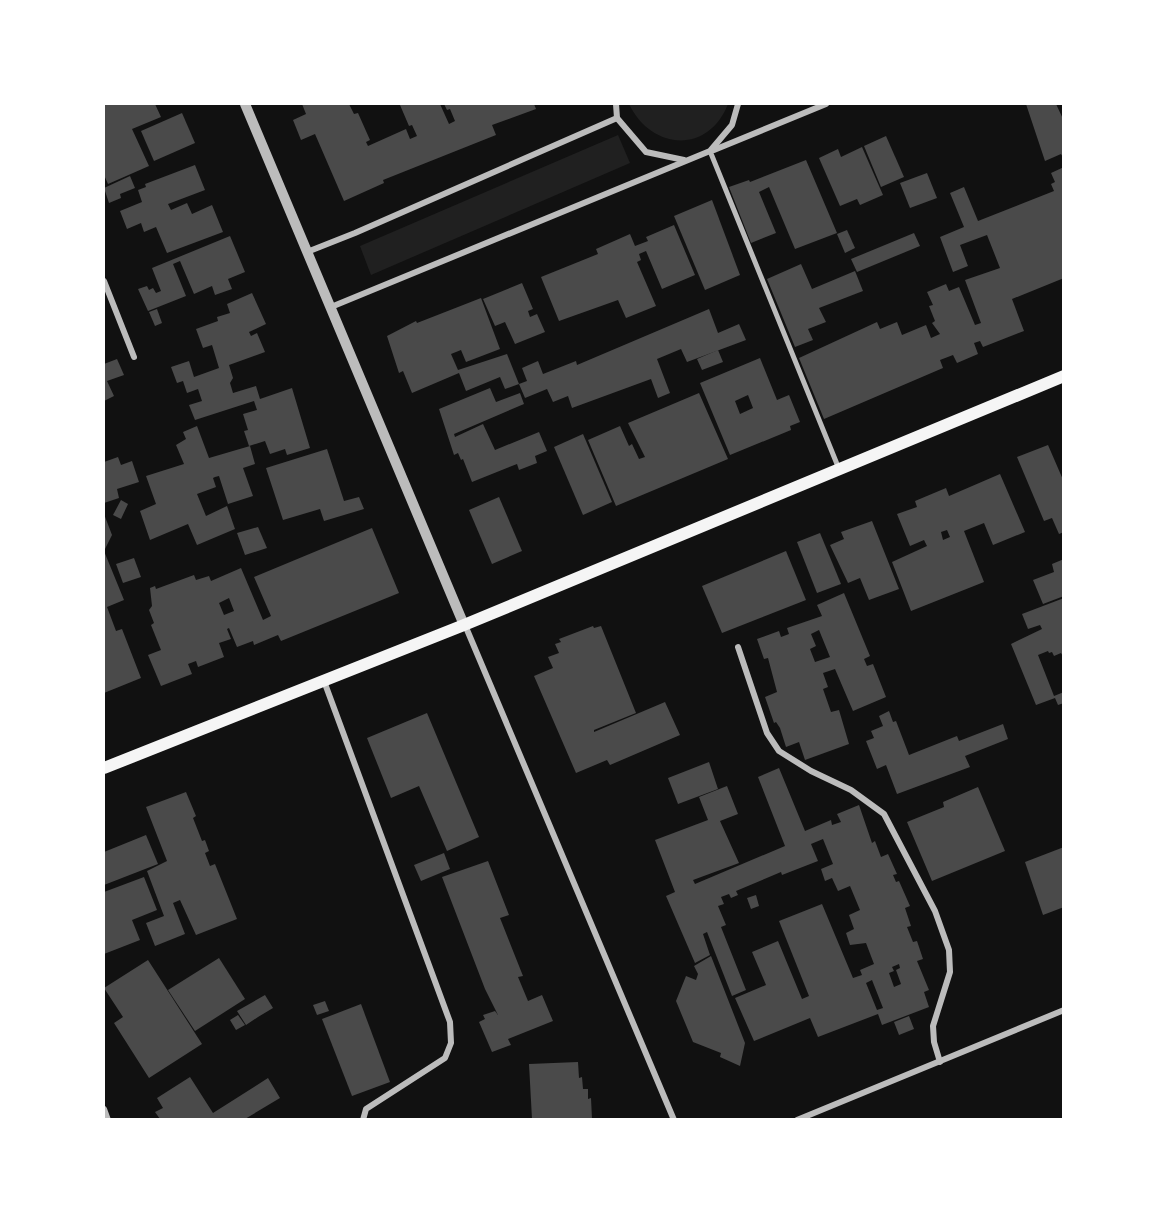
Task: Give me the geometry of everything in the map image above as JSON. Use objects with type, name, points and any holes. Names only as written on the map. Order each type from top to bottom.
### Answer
[{"type":"main road","points":[[104,768],[464,625],[1064,376]]},
{"type":"street","points":[[245,104],[674,1119]]},
{"type":"street","points":[[616,104],[617,118],[646,152],[685,160]]},
{"type":"street","points":[[710,151],[732,125],[738,104]]},
{"type":"street","points":[[331,307],[826,104]]},
{"type":"street","points":[[307,252],[617,118]]},
{"type":"street","points":[[710,151],[838,469]]},
{"type":"street","points":[[104,281],[134,357]]},
{"type":"street","points":[[738,647],[767,733],[779,751],[811,771],[850,790],[884,814],[935,911],[949,950],[950,972],[933,1026],[934,1042],[940,1062]]},
{"type":"street","points":[[324,681],[450,1022],[451,1043],[445,1058],[366,1110],[363,1119]]},
{"type":"street","points":[[797,1119],[1064,1011]]},
{"type":"street","points":[[104,1109],[108,1119]]},
{"type":"shaded area","points":[[629,104],[728,104],[719,121],[707,132],[694,139],[679,140],[665,138],[651,131]]},
{"type":"shaded area","points":[[618,135],[630,163],[371,275],[360,246]]},
{"type":"building","points":[[104,104],[155,104],[161,117],[132,129],[149,166],[108,184],[104,175]]},
{"type":"building","points":[[302,104],[349,104],[354,114],[358,113],[370,140],[366,142],[368,146],[406,129],[410,139],[417,136],[412,125],[409,126],[400,105],[403,104],[440,104],[449,124],[455,121],[450,109],[447,110],[444,104],[534,104],[536,109],[492,125],[496,135],[383,180],[384,183],[344,201],[315,134],[301,140],[293,120],[306,114]]},
{"type":"building","points":[[1026,104],[1056,104],[1064,121],[1064,159],[1061,154],[1045,161]]},
{"type":"building","points":[[182,113],[195,143],[154,161],[141,131]]},
{"type":"building","points":[[886,136],[904,177],[881,187],[864,146]]},
{"type":"building","points":[[862,147],[883,195],[860,205],[857,199],[840,206],[819,158],[838,149],[841,157]]},
{"type":"building","points":[[806,160],[837,233],[795,249],[769,187],[759,192],[776,233],[751,243],[729,187],[749,180],[750,182]]},
{"type":"building","points":[[195,165],[205,190],[168,204],[171,210],[187,203],[192,214],[212,205],[223,232],[167,253],[156,227],[144,232],[141,223],[127,229],[120,211],[142,202],[138,190],[146,187],[145,184]]},
{"type":"building","points":[[1064,167],[1064,278],[1012,299],[1024,331],[983,347],[980,341],[974,343],[978,354],[957,363],[953,355],[940,360],[943,368],[824,419],[799,358],[877,322],[880,329],[897,322],[902,335],[926,325],[931,338],[940,334],[932,323],[935,321],[929,306],[933,305],[927,292],[946,284],[949,291],[959,287],[975,325],[981,323],[965,280],[1000,268],[987,235],[960,245],[968,266],[953,272],[940,237],[964,227],[950,193],[964,187],[978,221],[1054,191],[1051,184],[1055,182],[1051,173]]},
{"type":"building","points":[[927,173],[937,198],[910,208],[900,183]]},
{"type":"building","points":[[130,176],[135,188],[120,194],[121,198],[109,203],[104,188]]},
{"type":"building","points":[[712,200],[740,275],[705,290],[674,216]]},
{"type":"building","points":[[674,225],[695,275],[662,289],[646,251],[639,254],[641,260],[637,262],[656,306],[626,318],[618,300],[559,321],[541,277],[598,254],[596,249],[630,234],[635,246],[648,241],[646,237]]},
{"type":"building","points":[[847,230],[855,248],[845,253],[837,234]]},
{"type":"building","points":[[914,233],[920,246],[857,272],[851,259]]},
{"type":"building","points":[[230,236],[245,272],[228,279],[232,289],[215,295],[212,286],[194,294],[180,261],[173,264],[186,296],[148,311],[138,289],[147,286],[149,290],[153,288],[156,293],[161,291],[152,268]]},
{"type":"building","points":[[801,264],[812,289],[855,271],[863,291],[819,308],[826,322],[808,329],[813,340],[795,347],[767,279]]},
{"type":"building","points":[[522,283],[533,309],[528,311],[530,317],[537,314],[545,332],[515,344],[505,322],[495,326],[483,299]]},
{"type":"building","points":[[252,293],[266,324],[249,332],[251,336],[257,333],[265,352],[229,365],[233,378],[230,383],[233,393],[256,386],[260,399],[292,388],[310,448],[287,455],[285,449],[270,454],[265,441],[249,446],[244,431],[248,430],[243,414],[257,410],[254,401],[195,420],[189,405],[202,401],[198,389],[187,393],[183,381],[177,383],[171,367],[189,361],[194,377],[219,368],[212,345],[203,348],[196,329],[218,321],[217,317],[230,313],[227,304]]},
{"type":"building","points":[[481,298],[500,349],[466,362],[461,350],[451,354],[458,370],[507,354],[519,384],[505,389],[500,377],[466,391],[459,373],[412,393],[403,371],[399,373],[387,336],[416,321],[417,323]]},
{"type":"building","points":[[157,309],[162,323],[155,326],[149,312]]},
{"type":"building","points":[[709,309],[718,333],[739,324],[746,340],[687,362],[681,349],[657,359],[670,393],[658,398],[651,379],[572,408],[568,396],[553,402],[547,389],[525,398],[519,384],[527,381],[522,368],[538,361],[543,374],[576,361],[577,365]]},
{"type":"building","points":[[718,350],[723,362],[702,370],[697,359]]},
{"type":"building","points":[[760,358],[777,400],[789,395],[800,422],[790,426],[791,430],[730,455],[700,383]],"holes":[[[748,395],[753,408],[740,414],[735,401]]]},
{"type":"building","points":[[117,359],[124,375],[107,381],[114,396],[104,401],[104,364]]},
{"type":"building","points":[[490,388],[496,402],[520,393],[524,404],[454,434],[455,437],[483,424],[495,450],[539,432],[547,451],[535,456],[537,463],[519,470],[517,464],[472,482],[463,459],[461,460],[458,453],[454,455],[439,409]]},
{"type":"building","points":[[699,393],[728,459],[616,506],[588,440],[620,426],[629,446],[632,444],[639,459],[645,457],[628,423]]},
{"type":"building","points":[[197,426],[209,458],[250,446],[255,464],[243,468],[253,496],[228,504],[219,476],[215,477],[213,478],[216,487],[197,494],[206,516],[227,506],[235,529],[197,545],[188,524],[150,540],[140,511],[156,504],[146,476],[184,464],[176,445],[186,439],[183,432]]},
{"type":"building","points":[[583,434],[612,502],[583,515],[554,447]]},
{"type":"building","points":[[1048,445],[1064,482],[1064,532],[1059,534],[1052,518],[1044,521],[1017,457]]},
{"type":"building","points":[[327,449],[344,501],[359,497],[364,509],[324,521],[320,509],[283,520],[266,468]]},
{"type":"building","points":[[118,457],[121,465],[132,461],[139,482],[117,489],[119,498],[104,503],[104,462]]},
{"type":"building","points":[[1000,474],[1025,532],[993,545],[984,523],[964,531],[984,582],[911,611],[892,562],[927,546],[924,540],[910,546],[897,514],[917,507],[915,501],[946,488],[949,496]],"holes":[[[947,530],[950,537],[943,540],[941,532]]]},
{"type":"building","points":[[499,497],[522,551],[492,564],[469,510]]},
{"type":"building","points":[[121,500],[128,504],[121,519],[113,515]]},
{"type":"building","points":[[104,514],[112,535],[104,551]]},
{"type":"building","points":[[872,521],[899,589],[869,600],[860,578],[848,583],[830,545],[844,539],[841,532]]},
{"type":"building","points":[[258,527],[267,548],[245,555],[237,533]]},
{"type":"building","points":[[372,528],[399,593],[281,641],[278,635],[254,645],[253,641],[237,647],[229,628],[227,629],[231,639],[219,643],[224,657],[198,667],[196,661],[188,664],[192,674],[161,686],[148,655],[161,650],[151,625],[154,623],[149,610],[152,606],[150,588],[155,586],[156,589],[194,575],[196,580],[209,576],[211,581],[241,568],[263,620],[271,616],[254,577]],"holes":[[[229,598],[234,611],[224,615],[219,603]]]},
{"type":"building","points":[[820,533],[841,584],[817,593],[797,542]]},
{"type":"building","points":[[104,551],[124,600],[107,607],[116,631],[122,629],[141,678],[104,693]]},
{"type":"building","points":[[786,551],[806,600],[722,633],[702,586]]},
{"type":"building","points":[[134,558],[141,577],[123,583],[116,564]]},
{"type":"building","points":[[1064,559],[1064,596],[1043,604],[1033,580],[1054,572],[1052,564]]},
{"type":"building","points":[[844,593],[870,656],[864,659],[867,666],[873,664],[886,697],[853,711],[835,669],[823,673],[828,687],[823,689],[831,712],[839,710],[849,744],[805,760],[799,742],[786,747],[780,728],[776,722],[774,723],[765,697],[777,692],[768,658],[764,659],[757,639],[779,631],[781,637],[789,634],[787,628],[822,616],[817,605]],"holes":[[[819,630],[830,657],[815,662],[810,649],[816,646],[811,634]]]},
{"type":"building","points":[[1064,598],[1064,658],[1061,653],[1054,656],[1048,651],[1038,655],[1054,696],[1064,692],[1064,703],[1058,705],[1055,698],[1036,705],[1011,644],[1042,629],[1040,625],[1028,629],[1022,614]]},
{"type":"building","points":[[593,626],[594,628],[601,626],[636,713],[594,730],[594,732],[665,702],[680,735],[610,765],[607,760],[576,773],[534,676],[553,668],[548,657],[559,653],[555,644],[561,642],[559,639]]},
{"type":"building","points":[[889,711],[893,722],[896,721],[909,755],[957,736],[959,741],[1003,724],[1008,739],[965,756],[970,767],[897,794],[886,765],[877,769],[866,741],[874,738],[871,731],[883,726],[879,716]]},
{"type":"building","points":[[427,713],[479,837],[447,851],[419,786],[391,798],[367,738]]},
{"type":"building","points":[[709,762],[718,789],[678,804],[668,778]]},
{"type":"building","points":[[779,768],[805,831],[831,820],[832,825],[841,822],[837,814],[859,805],[872,843],[875,841],[881,857],[888,854],[897,874],[893,875],[896,882],[899,881],[910,906],[905,908],[911,926],[907,927],[913,942],[917,941],[923,959],[917,961],[929,990],[924,992],[929,1007],[882,1025],[878,1014],[818,1037],[810,1018],[754,1041],[735,998],[766,985],[752,952],[778,941],[802,999],[809,996],[779,921],[822,904],[853,978],[862,975],[860,970],[874,964],[866,943],[850,945],[846,933],[854,929],[849,915],[860,910],[850,886],[838,891],[832,878],[825,881],[821,869],[833,864],[823,839],[811,844],[818,861],[782,875],[781,872],[736,891],[738,895],[731,898],[729,894],[721,897],[724,904],[718,906],[726,925],[721,927],[746,990],[732,996],[707,932],[703,934],[710,955],[695,963],[666,896],[675,892],[655,840],[708,820],[699,797],[727,786],[738,814],[720,821],[739,863],[693,880],[695,884],[785,846],[758,777]],"holes":[[[899,964],[900,968],[896,970],[901,984],[894,987],[889,973],[894,971],[892,967]],[[872,980],[883,1008],[877,1010],[866,983]]]},
{"type":"building","points":[[978,787],[1005,851],[932,881],[907,822],[944,807],[943,802]]},
{"type":"building","points":[[186,792],[196,816],[193,818],[202,841],[205,840],[209,851],[205,853],[210,866],[215,864],[237,919],[196,935],[180,900],[173,903],[185,934],[155,946],[146,923],[164,916],[147,871],[167,861],[146,807]]},
{"type":"building","points":[[146,835],[158,864],[104,885],[104,852]]},
{"type":"building","points":[[1064,847],[1064,907],[1043,915],[1025,862]]},
{"type":"building","points":[[444,853],[450,869],[421,881],[414,865]]},
{"type":"building","points":[[488,861],[509,915],[500,918],[523,976],[518,977],[528,1001],[542,995],[553,1021],[508,1039],[511,1045],[492,1052],[479,1022],[485,1019],[483,1015],[495,1011],[498,1015],[485,989],[442,877]]},
{"type":"building","points":[[144,877],[157,910],[132,920],[140,940],[104,954],[104,892]]},
{"type":"building","points":[[756,895],[759,906],[751,909],[747,898]]},
{"type":"building","points":[[711,956],[745,1043],[740,1066],[720,1057],[721,1053],[693,1042],[676,1001],[686,976],[696,980],[698,974],[694,966]]},
{"type":"building","points":[[219,958],[245,999],[195,1031],[168,990]]},
{"type":"building","points":[[148,960],[202,1044],[149,1078],[114,1023],[123,1017],[104,988]]},
{"type":"building","points":[[265,995],[273,1008],[246,1025],[237,1011]]},
{"type":"building","points":[[325,1001],[329,1011],[317,1015],[313,1005]]},
{"type":"building","points":[[361,1004],[390,1082],[352,1096],[322,1019]]},
{"type":"building","points":[[238,1015],[245,1025],[236,1030],[230,1020]]},
{"type":"building","points":[[909,1016],[914,1029],[899,1035],[894,1022]]},
{"type":"building","points":[[578,1062],[579,1078],[582,1077],[583,1089],[588,1089],[588,1099],[591,1098],[592,1119],[532,1119],[529,1064]]},
{"type":"building","points":[[190,1077],[213,1113],[268,1078],[280,1098],[245,1119],[160,1119],[155,1112],[163,1108],[157,1098]]}]
